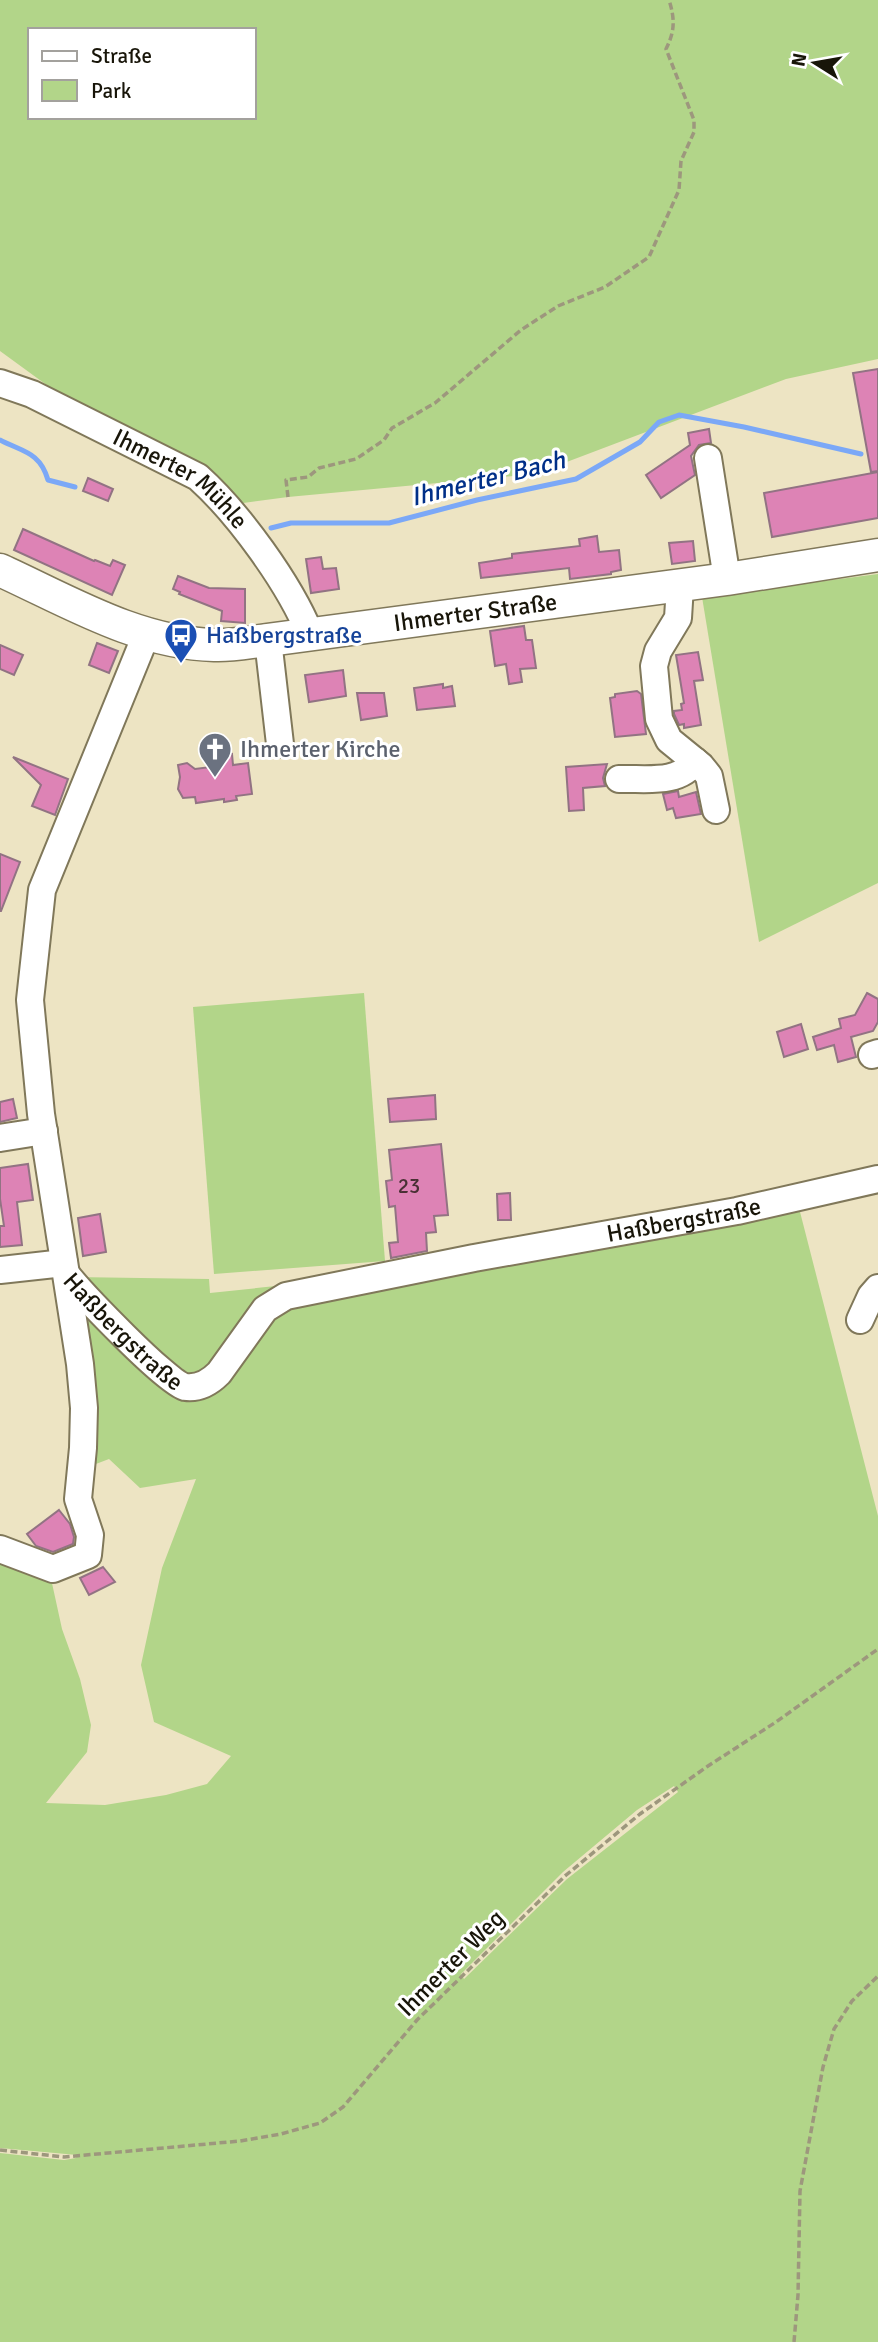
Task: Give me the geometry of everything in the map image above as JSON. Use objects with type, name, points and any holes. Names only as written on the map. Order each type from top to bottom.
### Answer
[{"type":"main road","name":"Ihmerter Straße","points":[[0,570],[125,628],[146,635],[214,645],[680,586],[878,555]]},
{"type":"street","name":"Ihmerter Mühle","points":[[0,383],[32,394],[198,477],[215,492],[284,584],[310,634]]},
{"type":"street","points":[[708,458],[727,579]]},
{"type":"street","points":[[680,586],[678,618],[658,651],[653,666],[659,719],[669,740],[709,776],[716,810]]},
{"type":"street","name":"Haßbergstraße","points":[[146,635],[43,890],[30,1000],[36,1072],[65,1268],[82,1295],[163,1373],[181,1386],[196,1387],[212,1379],[265,1309],[286,1296],[474,1258],[737,1211],[878,1179]]},
{"type":"street","points":[[268,640],[280,744]]},
{"type":"street","points":[[619,779],[676,777],[687,772],[695,761]]},
{"type":"street","points":[[0,1138],[44,1131]]},
{"type":"street","points":[[0,1270],[65,1268],[84,1408],[78,1499],[90,1535],[88,1555],[53,1569],[0,1549]]},
{"type":"street","points":[[860,1320],[871,1296],[878,1288]]},
{"type":"path","points":[[288,497],[286,480],[308,477],[319,468],[356,459],[384,440],[392,428],[435,403],[521,330],[558,306],[605,287],[649,257],[679,190],[681,161],[694,132],[694,120],[666,48],[674,34],[674,17],[669,0]]},
{"type":"path","name":"Ihmerter Weg","points":[[0,2150],[64,2157],[240,2141],[281,2134],[320,2123],[343,2107],[417,2020],[565,1876],[640,1814],[776,1723],[878,1649]]},
{"type":"path","points":[[794,2342],[798,2295],[800,2191],[823,2067],[834,2029],[852,2001],[878,1976]]},
{"type":"green space","points":[[0,0],[878,0],[878,359],[786,379],[535,474],[288,497],[214,507],[0,351]]},
{"type":"green space","points":[[878,574],[878,883],[759,942],[702,597]]},
{"type":"green space","points":[[364,993],[385,1261],[214,1274],[193,1007]]},
{"type":"green space","points":[[798,1204],[878,1516],[878,2342],[0,2342],[0,2153],[64,2160],[76,2158],[77,2155],[0,2148],[0,1554],[50,1574],[62,1629],[80,1679],[91,1725],[87,1752],[46,1803],[105,1805],[166,1795],[207,1784],[231,1756],[154,1722],[141,1665],[162,1568],[196,1479],[140,1488],[109,1459],[88,1467],[73,1277],[209,1279],[210,1293],[324,1281]],"holes":[[[674,1786],[678,1792],[567,1879],[464,1979],[461,1974],[563,1872],[637,1810]]]},
{"type":"building","points":[[878,369],[878,471],[871,472],[853,373]]},
{"type":"building","points":[[709,429],[711,443],[699,445],[691,456],[695,475],[661,498],[646,475],[690,445],[688,433]]},
{"type":"building","points":[[878,472],[878,518],[772,537],[764,493]]},
{"type":"building","points":[[88,478],[113,489],[108,501],[83,491]]},
{"type":"building","points":[[23,529],[94,561],[110,566],[113,560],[125,565],[112,595],[14,550]]},
{"type":"building","points":[[597,536],[599,552],[619,550],[621,570],[611,574],[570,579],[569,568],[481,578],[479,563],[512,558],[512,554],[580,546],[579,539]]},
{"type":"building","points":[[693,541],[695,561],[672,564],[669,543]]},
{"type":"building","points":[[321,557],[323,569],[336,568],[339,589],[311,593],[306,559]]},
{"type":"building","points":[[178,576],[209,588],[245,589],[245,623],[221,621],[222,611],[179,594],[180,592],[173,589]]},
{"type":"building","points":[[524,626],[526,640],[532,640],[536,668],[520,669],[522,682],[509,684],[506,664],[495,666],[490,631]]},
{"type":"building","points":[[97,643],[118,651],[109,673],[89,665]]},
{"type":"building","points":[[0,645],[23,655],[14,675],[0,669]]},
{"type":"building","points":[[698,652],[703,680],[694,681],[701,725],[684,728],[684,724],[679,725],[674,714],[674,711],[682,710],[681,704],[684,703],[676,655]]},
{"type":"building","points":[[343,670],[346,696],[309,702],[305,675]]},
{"type":"building","points":[[443,684],[443,688],[452,686],[455,706],[417,710],[414,688]]},
{"type":"building","points":[[637,691],[641,694],[646,734],[615,737],[610,698],[615,697],[615,694]]},
{"type":"building","points":[[357,693],[384,693],[387,716],[361,720]]},
{"type":"building","name":"Ihmerter Kirche","points":[[232,754],[233,765],[248,763],[252,794],[236,796],[237,800],[224,802],[224,799],[196,803],[195,797],[183,798],[178,789],[178,765],[187,763],[195,769],[219,766],[218,756]]},
{"type":"building","points":[[13,757],[68,779],[55,815],[32,806],[41,785]]},
{"type":"building","points":[[607,764],[603,778],[605,786],[583,788],[584,810],[569,811],[566,767]]},
{"type":"building","points":[[678,791],[679,797],[696,792],[701,814],[676,818],[673,808],[667,810],[663,794]]},
{"type":"building","points":[[0,854],[20,862],[1,911],[0,911]]},
{"type":"building","points":[[867,993],[878,999],[878,1022],[873,1031],[851,1037],[856,1057],[838,1062],[834,1045],[817,1050],[813,1037],[841,1028],[839,1019],[855,1015]]},
{"type":"building","points":[[801,1024],[808,1049],[784,1057],[777,1032]]},
{"type":"building","points":[[435,1095],[436,1119],[390,1122],[388,1099]]},
{"type":"building","points":[[13,1099],[17,1118],[0,1122],[0,1102]]},
{"type":"building","points":[[441,1144],[448,1215],[434,1216],[436,1232],[426,1233],[427,1251],[391,1258],[389,1243],[398,1242],[395,1206],[389,1207],[386,1181],[392,1180],[389,1150]]},
{"type":"building","points":[[28,1164],[33,1200],[17,1202],[22,1245],[0,1247],[0,1226],[4,1226],[0,1199],[0,1168]]},
{"type":"building","points":[[510,1193],[511,1220],[498,1220],[497,1194]]},
{"type":"building","points":[[100,1214],[106,1252],[83,1256],[78,1218]]},
{"type":"building","points":[[59,1510],[70,1524],[73,1544],[53,1552],[36,1546],[27,1534]]},
{"type":"building","points":[[103,1567],[115,1582],[89,1595],[80,1578]]},
{"type":"waterway","name":"Ihmerter Bach","points":[[271,528],[291,523],[389,523],[477,500],[576,479],[640,442],[659,422],[679,415],[861,454]]},
{"type":"waterway","name":"Ihmerter Bach","points":[[0,440],[35,458],[48,480],[75,487]]},
{"type":"place","name":"Haßbergstraße","points":[[181,665]]},
{"type":"place","name":"Ihmerter Kirche","points":[[215,779]]}]
